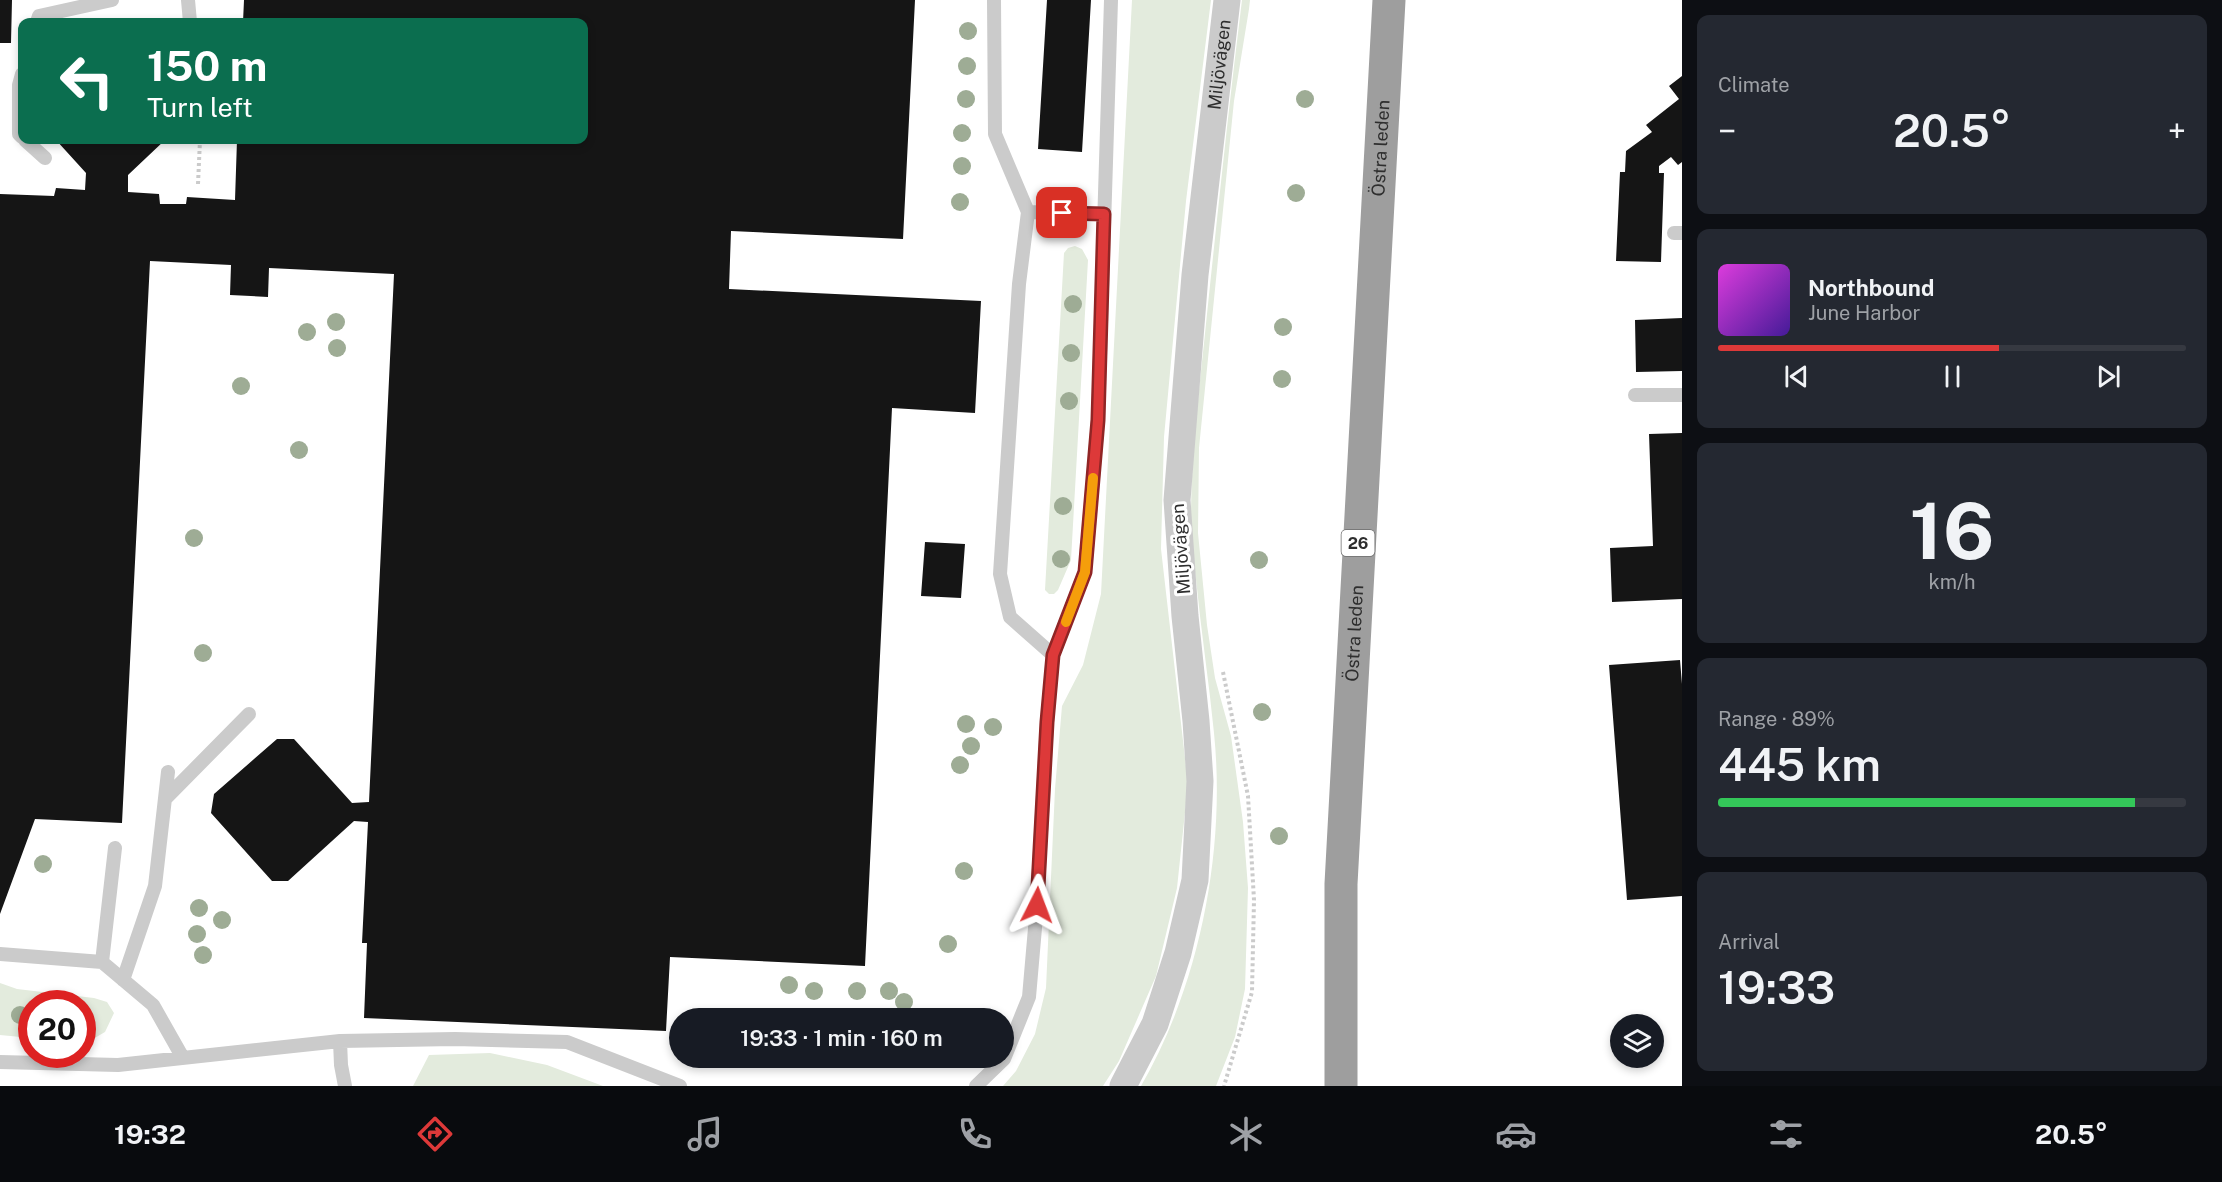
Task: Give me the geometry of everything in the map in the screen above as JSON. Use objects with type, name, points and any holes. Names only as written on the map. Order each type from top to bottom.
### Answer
[{"type":"highway","name":"Östra leden","points":[[1341,1086],[1341,884],[1389,0]]},
{"type":"street","name":"Miljövägen","points":[[1123,1086],[1155,1024],[1178,953],[1195,880],[1200,781],[1177,500],[1195,275],[1227,0]]},
{"type":"lane","points":[[38,18],[112,0]]},
{"type":"lane","points":[[188,0],[190,18]]},
{"type":"lane","points":[[994,0],[995,134],[1028,212],[1019,284],[1000,574],[1010,617],[1053,655]]},
{"type":"lane","points":[[976,1086],[1004,1059],[1029,997],[1053,655],[1085,572],[1098,420],[1111,0]]},
{"type":"lane","points":[[30,144],[45,158]]},
{"type":"lane","points":[[1028,212],[1104,214]]},
{"type":"lane","points":[[1635,394],[1682,394]]},
{"type":"lane","points":[[165,799],[249,714]]},
{"type":"lane","points":[[123,980],[155,886],[168,772]]},
{"type":"lane","points":[[102,962],[115,848]]},
{"type":"lane","points":[[0,954],[102,962],[153,1005],[183,1058]]},
{"type":"lane","points":[[0,1062],[118,1065],[340,1041],[455,1039],[567,1042],[680,1086]]},
{"type":"lane","points":[[340,1041],[340,1065],[345,1086]]},
{"type":"path","points":[[198,184],[200,144]]},
{"type":"path","points":[[1222,666],[1248,796],[1254,900],[1252,992],[1224,1086]]},
{"type":"shaded area","points":[[1132,0],[1211,0],[1186,201],[1164,437],[1161,549],[1188,784],[1177,888],[1156,976],[1119,1061],[1103,1086],[1003,1086],[1016,1071],[1035,1034],[1046,988],[1055,789],[1062,706],[1083,665],[1101,594]]},
{"type":"shaded area","points":[[1242,0],[1250,0],[1234,101],[1199,448],[1198,533],[1215,678],[1231,736],[1243,822],[1248,888],[1245,989],[1235,1037],[1216,1086],[1141,1086],[1162,1046],[1179,1004],[1204,915],[1212,869],[1217,778],[1212,714],[1192,548],[1191,502],[1199,395]]},
{"type":"shaded area","points":[[1075,246],[1082,249],[1088,260],[1071,560],[1058,590],[1054,594],[1049,594],[1045,590],[1064,253],[1068,248]]},
{"type":"shaded area","points":[[0,983],[26,990],[18,990],[18,1037],[0,1035]]},
{"type":"shaded area","points":[[96,999],[107,1002],[114,1013],[105,1032],[96,1037]]},
{"type":"shaded area","points":[[490,1053],[547,1065],[603,1086],[413,1086],[429,1055]]},
{"type":"building","points":[[0,0],[12,0],[11,43],[0,43]]},
{"type":"building","points":[[244,0],[915,0],[903,239],[731,231],[729,289],[981,301],[975,413],[892,408],[865,966],[670,957],[666,1031],[364,1018],[367,943],[362,943],[368,822],[354,821],[288,881],[272,881],[211,813],[214,794],[277,739],[294,739],[352,803],[369,802],[394,274],[269,268],[268,297],[230,295],[231,265],[150,261],[122,823],[35,819],[0,914],[0,194],[54,196],[56,188],[85,190],[86,173],[60,144],[161,144],[128,175],[128,192],[159,194],[160,204],[186,204],[187,197],[235,200],[237,144],[588,144],[588,18],[243,18]]},
{"type":"building","points":[[1047,0],[1091,0],[1082,152],[1038,149]]},
{"type":"building","points":[[1682,76],[1682,162],[1678,165],[1671,157],[1659,166],[1659,173],[1664,173],[1661,262],[1616,261],[1620,172],[1625,172],[1626,151],[1652,132],[1646,125],[1679,99],[1669,86]]},
{"type":"building","points":[[1682,318],[1682,371],[1636,372],[1635,320]]},
{"type":"building","points":[[1682,433],[1682,599],[1612,602],[1610,548],[1653,546],[1649,434]]},
{"type":"building","points":[[925,542],[965,544],[961,598],[921,596]]},
{"type":"building","points":[[1680,660],[1682,896],[1627,900],[1609,665]]},
{"type":"slow traffic","points":[[1066,622],[1085,572],[1093,478]]},
{"type":"route","points":[[1037,905],[1053,655],[1085,572],[1098,420],[1104,214],[1062,213]]}]
